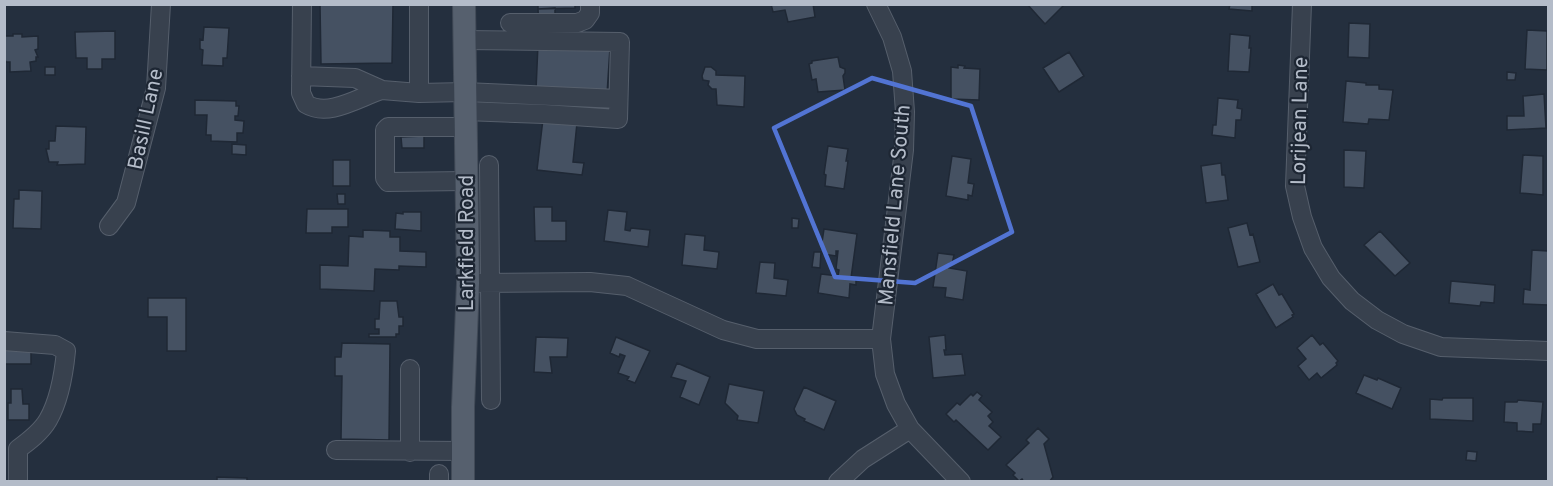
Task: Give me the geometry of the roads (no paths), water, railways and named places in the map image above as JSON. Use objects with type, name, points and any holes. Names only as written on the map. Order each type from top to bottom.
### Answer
[{"type":"main road","name":"Larkfield Road","points":[[463,482],[463,407],[479,283],[466,180],[464,4]]},
{"type":"street","name":"Basill Lane","points":[[109,226],[126,203],[156,88],[161,4]]},
{"type":"street","points":[[302,4],[301,93],[306,104],[321,109],[332,108],[382,90]]},
{"type":"street","points":[[419,4],[419,93]]},
{"type":"street","points":[[510,23],[577,23],[585,21],[590,13],[590,4]]},
{"type":"street","name":"Mansfield Lane South","points":[[876,4],[892,37],[902,71],[906,112],[904,150],[881,339],[885,374],[896,404],[910,429],[961,482]]},
{"type":"street","name":"Lorijean Lane","points":[[1302,4],[1295,186],[1302,217],[1313,248],[1330,278],[1352,301],[1377,320],[1403,334],[1441,347],[1548,351]]},
{"type":"street","points":[[464,40],[620,42],[618,119],[465,110],[388,127],[385,130],[385,178],[388,182],[466,180]]},
{"type":"street","points":[[301,76],[355,78],[382,90],[419,93],[465,110]]},
{"type":"street","points":[[489,165],[479,283],[491,400]]},
{"type":"street","points":[[479,283],[590,282],[627,286],[723,330],[757,339],[881,339]]},
{"type":"street","points":[[4,341],[56,345],[66,351],[63,377],[49,419],[34,437],[18,450],[18,482]]},
{"type":"street","points":[[410,369],[410,452]]},
{"type":"street","points":[[838,482],[863,459],[910,429]]},
{"type":"street","points":[[336,450],[463,451]]}]
